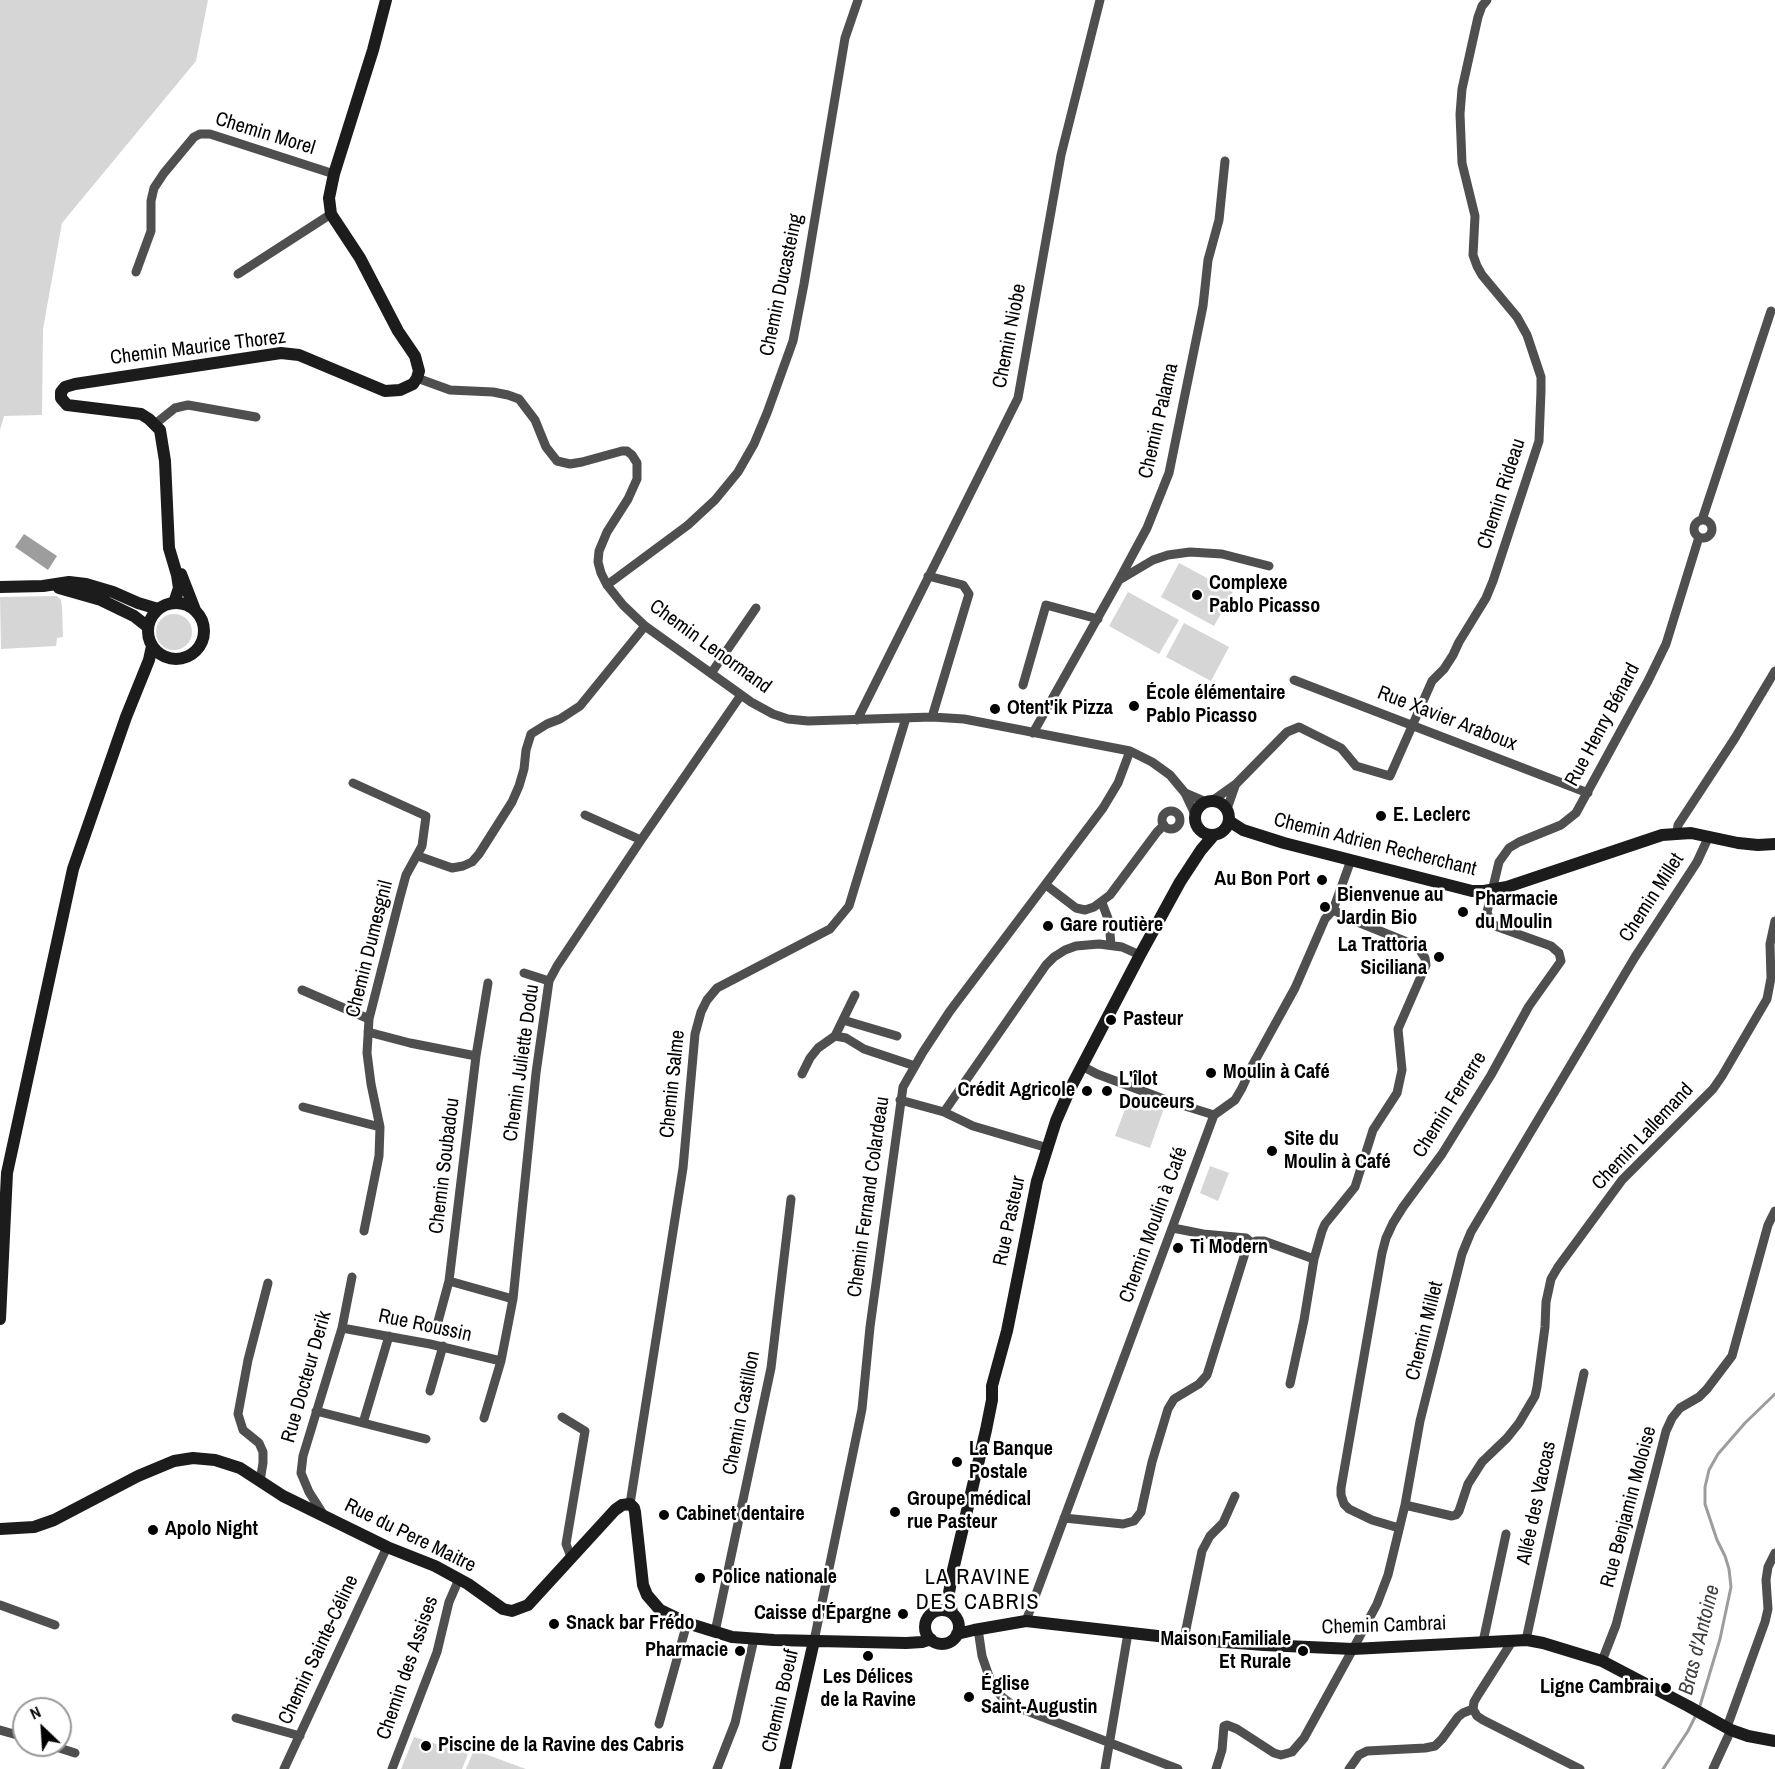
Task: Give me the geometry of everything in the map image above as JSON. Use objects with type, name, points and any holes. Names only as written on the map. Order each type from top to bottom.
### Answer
[{"type":"main road","points":[[386,0],[328,198],[332,214],[360,258],[398,331],[414,356],[419,371],[417,378]]},
{"type":"main road","name":"Chemin Maurice Thorez","points":[[155,424],[141,414],[70,406],[62,401],[61,392],[65,387],[75,384],[281,353],[299,355],[385,391],[407,388],[417,378]]},
{"type":"main road","points":[[155,424],[160,430],[163,445],[169,548],[179,588],[174,603]]},
{"type":"main road","points":[[172,557],[183,577],[195,610]]},
{"type":"main road","points":[[0,587],[43,586],[69,582],[86,584],[158,609]]},
{"type":"main road","points":[[68,590],[86,584]]},
{"type":"main road","points":[[43,586],[68,590],[111,604],[134,616],[148,627]]},
{"type":"main road","points":[[174,603],[189,606],[195,610],[204,626],[202,643],[190,656],[182,659],[165,657],[152,646],[149,640],[148,627],[152,617],[158,609],[174,603]]},
{"type":"main road","points":[[0,1319],[7,1173],[73,869],[152,646]]},
{"type":"main road","points":[[141,681],[165,657]]},
{"type":"main road","points":[[1209,801],[1223,804],[1223,824],[1208,835],[1200,830],[1195,814],[1201,805],[1209,801]]},
{"type":"main road","name":"Chemin Adrien Recherchant","points":[[1223,824],[1472,891],[1493,890],[1662,835],[1691,833],[1738,843],[1775,844]]},
{"type":"main road","name":"Rue Pasteur","points":[[928,1634],[926,1624],[931,1615],[952,1620],[949,1593],[959,1544],[986,1430],[992,1400],[992,1386],[1009,1319],[1037,1181],[1056,1121],[1082,1066],[1180,882],[1201,850],[1223,824]]},
{"type":"main road","name":"Rue Pasteur","points":[[1180,882],[1200,830]]},
{"type":"main road","name":"Rue du Pere Maitre","points":[[0,1529],[34,1527],[54,1520],[138,1476],[174,1461],[193,1458],[215,1460],[240,1468],[283,1496],[387,1547],[435,1566],[459,1579],[503,1609],[516,1610],[528,1605],[615,1510],[622,1505],[630,1504]]},
{"type":"main road","points":[[630,1504],[635,1512],[643,1585],[647,1594],[660,1610],[687,1623],[732,1637],[814,1641],[922,1642],[928,1634],[943,1644],[952,1641],[952,1620],[976,1630]]},
{"type":"main road","name":"Chemin Cambrai","points":[[976,1630],[1026,1621],[1264,1646],[1353,1649],[1520,1640],[1543,1643],[1602,1661],[1729,1729],[1748,1736],[1775,1741]]},
{"type":"main road","name":"Chemin Boeuf","points":[[785,1769],[814,1641]]},
{"type":"street","name":"Chemin Ducasteing","points":[[607,585],[688,525],[715,500],[738,472],[754,444],[793,340],[845,38],[858,0]]},
{"type":"street","name":"Chemin Niobe","points":[[857,720],[1018,398],[1061,155],[1100,0]]},
{"type":"street","name":"Chemin Rideau","points":[[1236,784],[1282,736],[1291,729],[1299,727],[1341,748],[1356,766],[1390,776],[1432,681],[1444,669],[1486,598],[1539,441],[1540,377],[1527,335],[1517,317],[1477,266],[1473,255],[1474,216],[1462,163],[1461,89],[1478,17],[1487,0]]},
{"type":"street","name":"Chemin Morel","points":[[136,272],[152,231],[151,201],[154,188],[190,140],[200,134],[210,134],[334,174]]},
{"type":"street","name":"Chemin Palama","points":[[1033,733],[1147,528],[1169,473],[1203,306],[1208,260],[1219,220],[1225,161]]},
{"type":"street","points":[[238,274],[332,214]]},
{"type":"street","name":"Rue Henry Bénard","points":[[1493,890],[1499,862],[1509,848],[1567,821],[1576,813],[1666,644],[1700,537],[1707,536],[1711,528],[1707,521],[1702,520],[1771,311]]},
{"type":"street","name":"Chemin Lenormand","points":[[417,378],[450,390],[493,392],[519,399],[535,420],[546,447],[557,461],[570,464],[622,451],[627,451],[632,455],[637,463],[637,479],[599,551],[598,562],[607,585],[623,605],[645,626],[741,695],[773,714],[788,720],[808,721],[932,717],[964,719],[1130,751],[1152,762],[1170,775],[1185,793],[1195,814]]},
{"type":"street","points":[[155,424],[176,408],[188,405],[256,417]]},
{"type":"street","points":[[1136,549],[1153,560]]},
{"type":"street","points":[[1119,580],[1153,560],[1190,552],[1222,554],[1269,566]]},
{"type":"street","points":[[928,576],[963,585],[969,594],[932,717]]},
{"type":"street","points":[[1023,686],[1046,605],[1098,619]]},
{"type":"street","points":[[712,672],[756,608]]},
{"type":"street","points":[[418,856],[452,868],[472,862],[512,802],[524,770],[526,750],[531,734],[580,706],[645,626]]},
{"type":"street","points":[[1677,833],[1678,825],[1735,738],[1775,671]]},
{"type":"street","name":"Rue Xavier Araboux","points":[[1294,680],[1588,793]]},
{"type":"street","name":"Chemin Juliette Dodu","points":[[484,1418],[501,1361],[513,1299],[536,1073],[549,981],[641,840],[741,695]]},
{"type":"street","name":"Chemin Salme","points":[[630,1504],[682,1168],[695,1034],[701,1012],[717,987],[830,929],[849,906],[906,718]]},
{"type":"street","name":"Chemin Fernand Colardeau","points":[[814,1641],[862,1408],[870,1327],[900,1100],[906,1079],[950,1011],[1111,796],[1130,751]]},
{"type":"street","name":"Chemin Dumesgnil","points":[[353,783],[426,816],[422,846],[406,875],[382,960],[369,1019],[367,1053],[380,1127],[379,1156],[364,1231]]},
{"type":"street","points":[[1209,801],[1236,784]]},
{"type":"street","points":[[1223,824],[1236,784]]},
{"type":"street","name":"Chemin Lenormand","points":[[1185,793],[1209,801]]},
{"type":"street","points":[[585,815],[641,840]]},
{"type":"street","points":[[1046,885],[1076,908],[1085,910],[1102,903],[1164,825]]},
{"type":"street","name":"Chemin Millet","points":[[1216,1769],[1222,1750],[1224,1726],[1227,1725],[1274,1753],[1281,1755],[1292,1752],[1304,1738],[1353,1649],[1383,1590],[1400,1528],[1420,1421],[1462,1254],[1471,1232],[1635,957],[1698,862],[1709,836]]},
{"type":"street","points":[[1082,1066],[1096,1074],[1214,1115],[1235,1100],[1295,988],[1325,919],[1333,909],[1352,860]]},
{"type":"street","name":"Chemin Ferrerre","points":[[1400,1528],[1372,1520],[1349,1509],[1344,1504],[1341,1495],[1386,1238],[1403,1207],[1442,1154],[1491,1076],[1529,1006],[1561,961],[1559,952],[1551,946],[1498,927],[1491,922],[1487,912],[1493,890]]},
{"type":"street","points":[[1102,903],[1109,921],[1111,945]]},
{"type":"street","points":[[1290,1384],[1314,1259],[1325,1224],[1355,1187],[1373,1130],[1397,1093],[1402,1070],[1398,1029],[1426,965],[1425,958],[1417,946],[1360,923],[1333,909]]},
{"type":"street","name":"Chemin Lallemand","points":[[1405,1505],[1456,1515],[1468,1484],[1482,1462],[1519,1423],[1538,1387],[1546,1302],[1551,1279],[1622,1180],[1713,1089],[1722,1076],[1767,999],[1771,978],[1770,944],[1775,921]]},
{"type":"street","points":[[944,1112],[1046,965],[1054,957],[1076,946],[1111,945],[1122,946],[1140,955]]},
{"type":"street","points":[[524,973],[549,981]]},
{"type":"street","name":"Chemin Soubadou","points":[[436,1329],[449,1281],[476,1056],[488,983]]},
{"type":"street","points":[[302,990],[369,1019]]},
{"type":"street","points":[[802,1074],[814,1053],[835,1036],[855,994]]},
{"type":"street","points":[[843,1020],[897,1036]]},
{"type":"street","points":[[368,1032],[476,1056]]},
{"type":"street","points":[[835,1036],[846,1038],[864,1049],[915,1065]]},
{"type":"street","points":[[900,1100],[944,1112],[973,1126],[1048,1148]]},
{"type":"street","points":[[303,1107],[380,1127]]},
{"type":"street","name":"Chemin Moulin à Café","points":[[1026,1621],[1214,1115]]},
{"type":"street","name":"Chemin Castillon","points":[[715,1632],[771,1368],[791,1199]]},
{"type":"street","name":"Rue Benjamin Moloise","points":[[1602,1661],[1616,1625],[1666,1431],[1680,1408],[1699,1397],[1732,1356],[1768,1225],[1775,1211]]},
{"type":"street","points":[[1173,1228],[1203,1234],[1246,1238],[1252,1243]]},
{"type":"street","points":[[1064,1518],[1123,1524],[1137,1519],[1141,1512],[1152,1462],[1168,1409],[1179,1395],[1199,1384],[1207,1376],[1246,1250],[1252,1243],[1264,1241],[1314,1259]]},
{"type":"street","name":"Rue Docteur Derik","points":[[325,1517],[309,1492],[302,1473],[303,1456],[342,1328],[352,1277]]},
{"type":"street","points":[[449,1281],[513,1299]]},
{"type":"street","points":[[260,1481],[263,1452],[258,1443],[243,1430],[238,1414],[248,1360],[268,1283]]},
{"type":"street","name":"Rue Roussin","points":[[342,1328],[443,1346],[501,1361]]},
{"type":"street","points":[[363,1423],[389,1336]]},
{"type":"street","points":[[430,1391],[443,1346]]},
{"type":"street","name":"Allée des Vacoas","points":[[1520,1640],[1584,1373]]},
{"type":"street","points":[[316,1411],[426,1438]]},
{"type":"street","points":[[562,1417],[585,1431],[566,1544],[571,1557]]},
{"type":"street","points":[[1184,1639],[1202,1551],[1210,1536],[1223,1522],[1235,1496]]},
{"type":"street","points":[[1483,1642],[1506,1534]]},
{"type":"street","name":"Chemin Sainte-Céline","points":[[284,1769],[387,1547]]},
{"type":"street","points":[[1713,1769],[1771,1607],[1766,1580],[1768,1567],[1775,1553]]},
{"type":"street","name":"Chemin des Assises","points":[[392,1769],[436,1652],[449,1602],[459,1579]]},
{"type":"street","points":[[0,1605],[55,1625]]},
{"type":"street","points":[[659,1724],[687,1623]]},
{"type":"street","points":[[976,1630],[981,1656],[992,1685],[1014,1706],[1178,1769]]},
{"type":"street","points":[[1105,1769],[1128,1633]]},
{"type":"street","points":[[717,1769],[735,1723],[754,1639]]},
{"type":"street","points":[[1520,1640],[1478,1695],[1473,1709],[1482,1720],[1580,1769]]},
{"type":"street","points":[[1349,1769],[1359,1755],[1367,1751],[1435,1746],[1462,1713],[1473,1709]]},
{"type":"street","points":[[236,1718],[300,1736]]},
{"type":"shaded area","points":[[0,0],[208,0],[196,61],[62,223],[43,329],[42,415],[4,416],[0,430]]},
{"type":"shaded area","points":[[24,534],[57,556],[48,570],[15,547]]},
{"type":"shaded area","name":"Complexe Pablo Picasso","points":[[1179,563],[1233,592],[1214,626],[1161,597]]},
{"type":"shaded area","points":[[1128,592],[1179,620],[1159,654],[1109,626]]},
{"type":"shaded area","points":[[57,596],[61,600],[63,637],[57,638],[56,646],[1,649],[0,597]]},
{"type":"shaded area","points":[[174,614],[187,619],[192,632],[187,645],[174,650],[161,645],[156,632],[161,619]]},
{"type":"shaded area","points":[[1184,623],[1229,647],[1211,681],[1166,657]]},
{"type":"shaded area","points":[[1130,1096],[1164,1108],[1150,1148],[1115,1136]]},
{"type":"shaded area","points":[[1210,1166],[1229,1173],[1218,1201],[1200,1193]]},
{"type":"shaded area","name":"Piscine de la Ravine des Cabris","points":[[414,1737],[468,1754],[462,1769],[401,1769]]},
{"type":"shaded area","points":[[474,1750],[526,1769],[466,1769]]},
{"type":"waterway","name":"Bras d'Antoine","points":[[1699,1709],[1720,1639],[1731,1587],[1725,1556],[1705,1504],[1705,1487],[1709,1470],[1718,1454],[1775,1394]]},
{"type":"waterway","name":"Bras d'Antoine","points":[[1663,1769],[1696,1715]]},
{"type":"place","name":"Complexe Pablo Picasso","points":[[1197,595]]},
{"type":"place","name":"École élémentaire Pablo Picasso","points":[[1134,706]]},
{"type":"place","name":"Otent'ik Pizza","points":[[995,709]]},
{"type":"place","name":"E. Leclerc","points":[[1381,816]]},
{"type":"place","name":"Au Bon Port","points":[[1322,880]]},
{"type":"place","name":"Bienvenue au Jardin Bio","points":[[1325,907]]},
{"type":"place","name":"Pharmacie du Moulin","points":[[1463,912]]},
{"type":"place","name":"Gare routière","points":[[1048,926]]},
{"type":"place","name":"La Trattoria Siciliana","points":[[1439,957]]},
{"type":"place","name":"Pasteur","points":[[1111,1020]]},
{"type":"place","name":"Moulin à Café","points":[[1211,1073]]},
{"type":"place","name":"Crédit Agricole","points":[[1087,1091]]},
{"type":"place","name":"L'îlot Douceurs","points":[[1107,1091]]},
{"type":"place","name":"Site du Moulin à Café","points":[[1272,1151]]},
{"type":"place","name":"Ti Modern","points":[[1178,1248]]},
{"type":"place","name":"La Banque Postale","points":[[957,1462]]},
{"type":"place","name":"Groupe médical rue Pasteur","points":[[895,1512]]},
{"type":"place","name":"Cabinet dentaire","points":[[664,1515]]},
{"type":"place","name":"Apolo Night","points":[[153,1530]]},
{"type":"place","name":"Police nationale","points":[[700,1578]]},
{"type":"place","name":"Caisse d'Épargne","points":[[903,1614]]},
{"type":"place","name":"Snack bar Frédo","points":[[554,1624]]},
{"type":"place","name":"Pharmacie","points":[[740,1651]]},
{"type":"place","name":"Maison Familiale Et Rurale","points":[[1303,1651]]},
{"type":"place","name":"Les Délices de la Ravine","points":[[868,1656]]},
{"type":"place","name":"Ligne Cambrai","points":[[1666,1688]]},
{"type":"place","name":"Église Saint-Augustin","points":[[969,1697]]},
{"type":"place","name":"Piscine de la Ravine des Cabris","points":[[426,1746]]},
{"type":"district","name":"LA RAVINE DES CABRIS","points":[[978,1590]]}]
